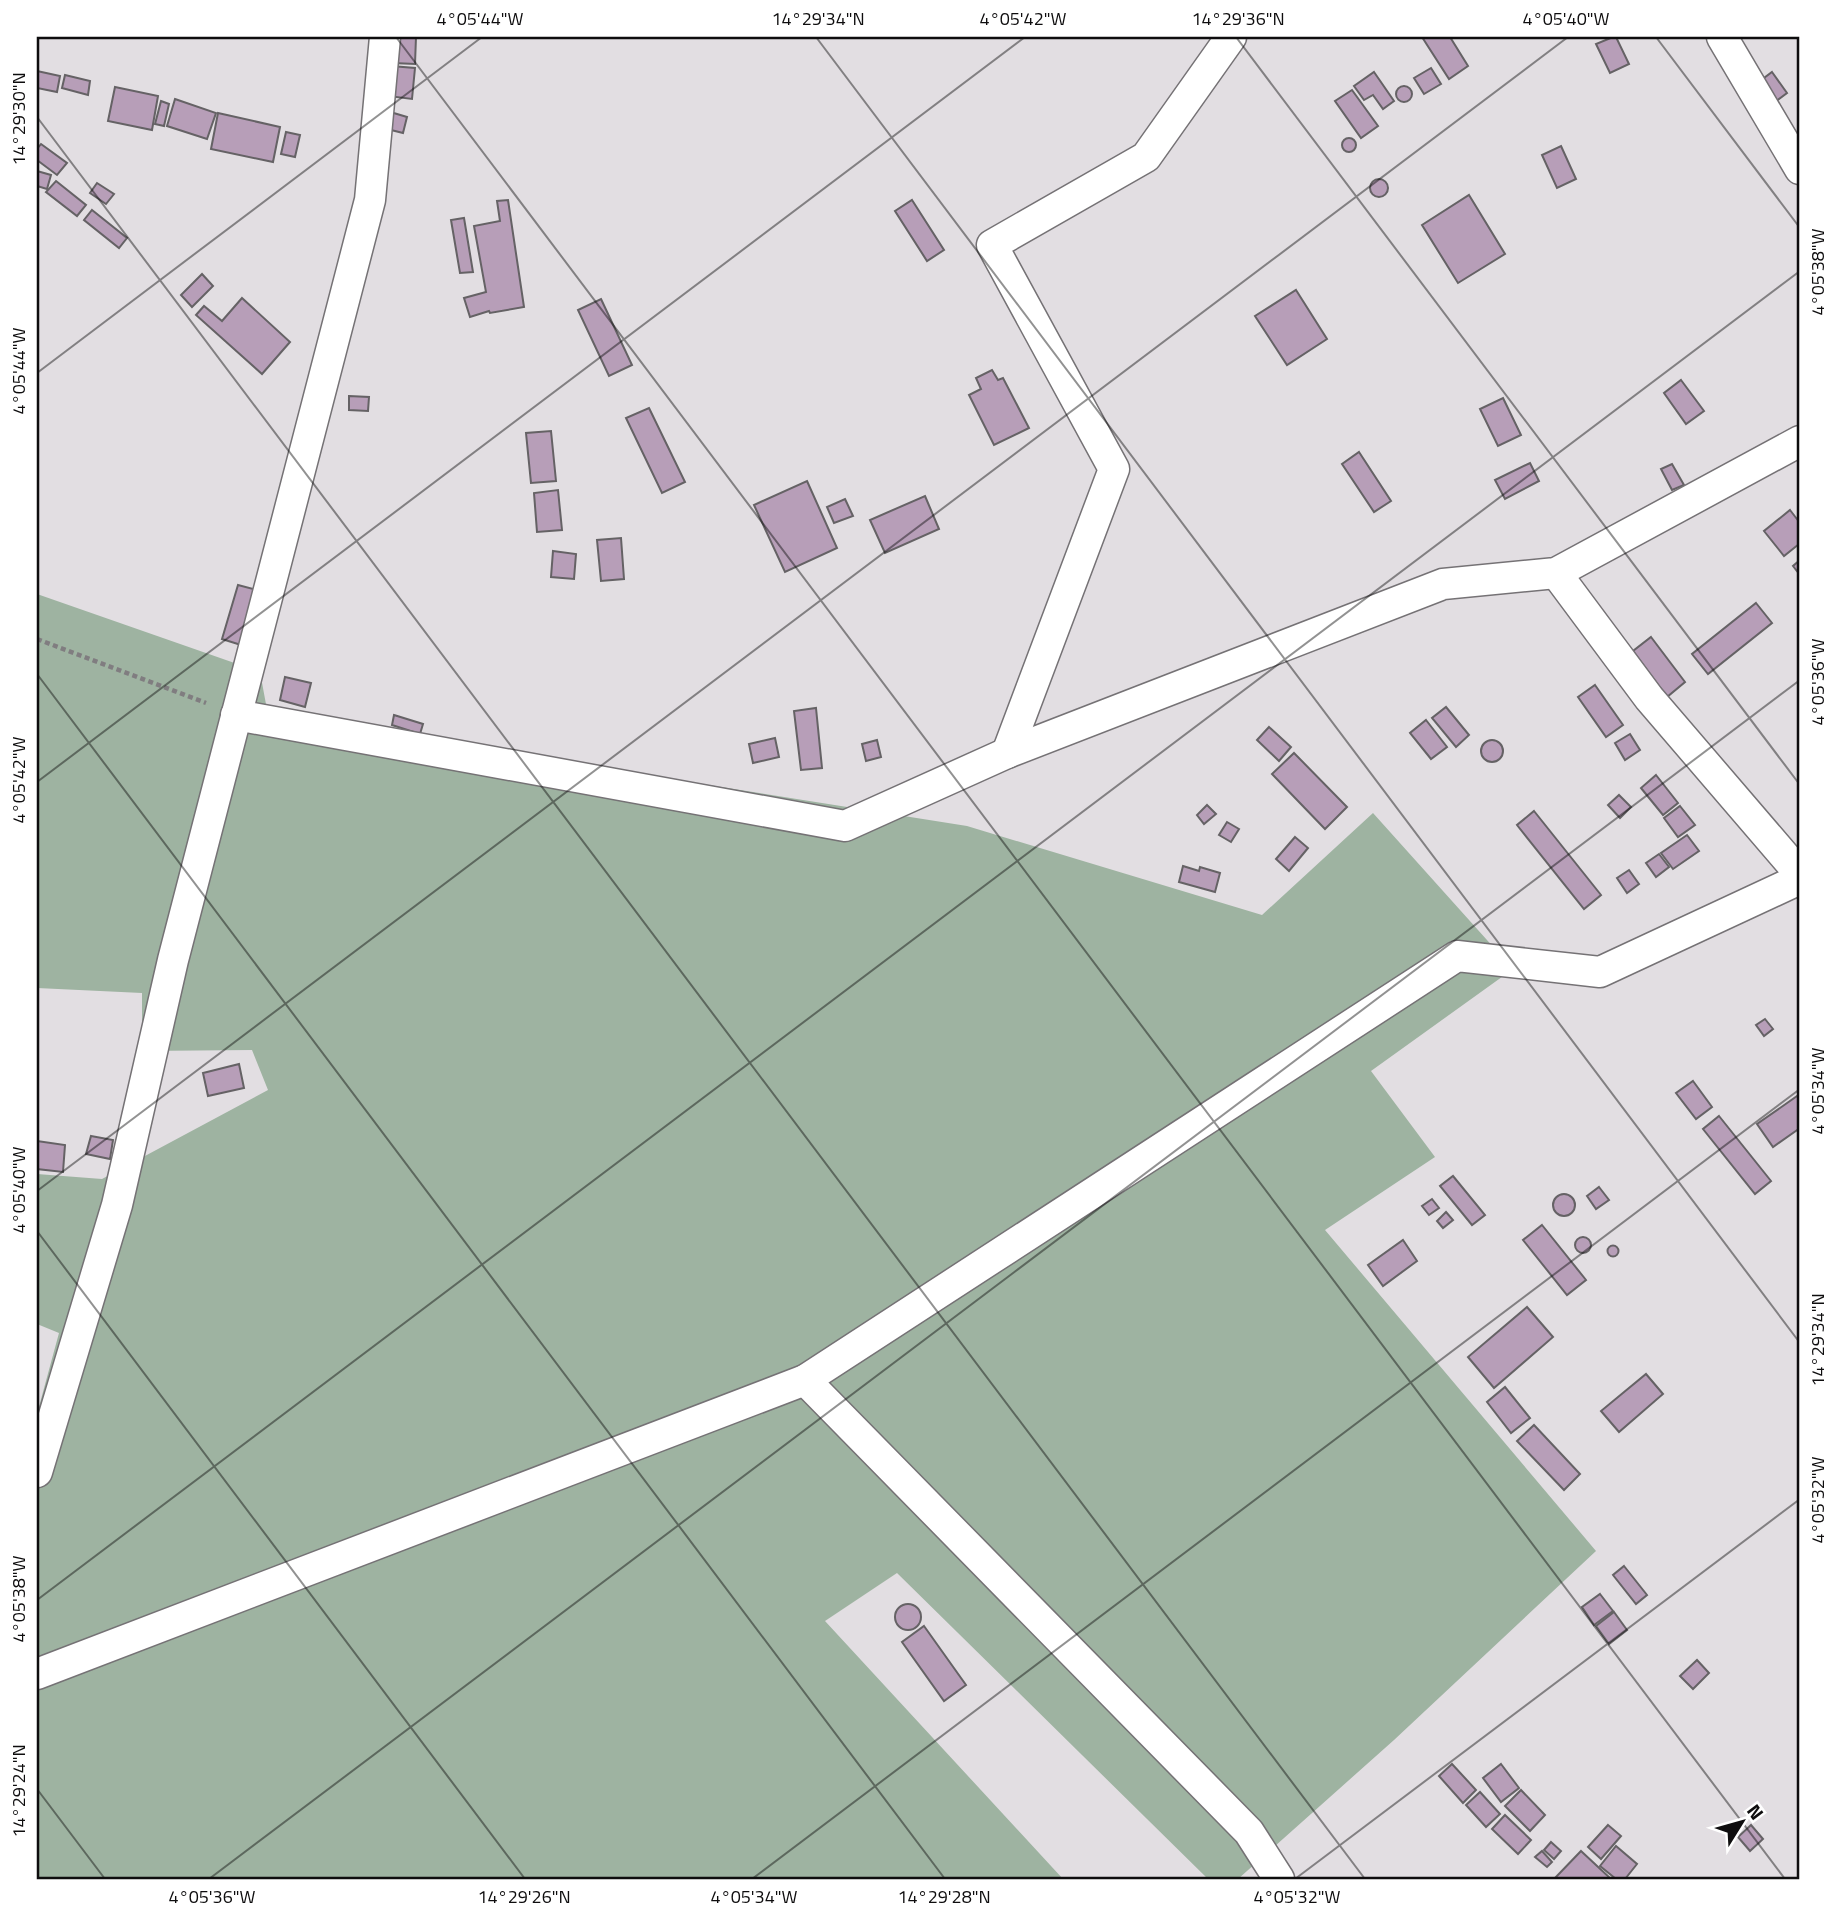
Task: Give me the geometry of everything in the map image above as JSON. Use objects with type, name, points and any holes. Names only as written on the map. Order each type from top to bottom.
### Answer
[{"type":"street","points":[[37,1472],[117,1205],[173,960],[370,200],[385,37]]},
{"type":"street","points":[[1007,753],[1114,469],[992,245],[1146,157],[1231,37]]},
{"type":"street","points":[[1723,37],[1800,169]]},
{"type":"street","points":[[236,715],[845,826],[1007,753],[1443,584],[1556,573],[1800,441]]},
{"type":"street","points":[[37,1674],[805,1380],[1457,956],[1600,972],[1800,877],[1649,698],[1556,573]]},
{"type":"street","points":[[805,1380],[1249,1832],[1279,1879]]},
{"type":"path","points":[[37,639],[236,715]]},
{"type":"green space","points":[[37,594],[260,672],[268,715],[967,826],[1262,915],[1373,813],[1513,969],[1371,1071],[1435,1157],[1325,1230],[1596,1551],[1394,1740],[1238,1879],[1208,1879],[897,1573],[825,1621],[1063,1879],[37,1879],[37,1414],[59,1333],[37,1324],[37,1174],[102,1179],[268,1090],[252,1050],[142,1051],[142,993],[37,988]]},
{"type":"building","points":[[395,37],[416,37],[415,64],[393,63]]},
{"type":"building","points":[[1422,37],[1450,37],[1468,66],[1449,79]]},
{"type":"building","points":[[1616,37],[1629,64],[1610,73],[1596,44]]},
{"type":"building","points":[[391,66],[415,68],[412,99],[388,96]]},
{"type":"building","points":[[1431,68],[1441,84],[1424,94],[1414,78]]},
{"type":"building","points":[[37,71],[60,76],[57,92],[37,88]]},
{"type":"building","points":[[1374,72],[1394,101],[1383,109],[1373,95],[1364,100],[1354,86]]},
{"type":"building","points":[[1772,72],[1787,93],[1775,102],[1760,81]]},
{"type":"building","points":[[65,75],[90,81],[88,95],[62,88]]},
{"type":"building","points":[[1404,86],[1410,88],[1410,100],[1404,102],[1398,100],[1396,94],[1398,88]]},
{"type":"building","points":[[115,87],[158,96],[152,130],[108,121]]},
{"type":"building","points":[[1352,90],[1378,126],[1361,138],[1335,101]]},
{"type":"building","points":[[175,99],[216,113],[207,139],[167,126]]},
{"type":"building","points":[[161,101],[169,104],[164,126],[155,124]]},
{"type":"building","points":[[387,111],[407,117],[403,133],[383,128]]},
{"type":"building","points":[[218,113],[280,127],[273,162],[211,149]]},
{"type":"building","points":[[286,132],[300,135],[295,157],[281,154]]},
{"type":"building","points":[[1346,138],[1352,138],[1356,145],[1352,152],[1346,152],[1342,148],[1342,142]]},
{"type":"building","points":[[41,144],[67,163],[57,175],[37,160],[37,149]]},
{"type":"building","points":[[1561,146],[1576,179],[1557,188],[1542,155]]},
{"type":"building","points":[[37,171],[51,175],[47,189],[37,186]]},
{"type":"building","points":[[1379,179],[1385,182],[1388,188],[1385,194],[1379,197],[1373,194],[1370,188],[1373,182]]},
{"type":"building","points":[[56,181],[86,205],[77,216],[46,192]]},
{"type":"building","points":[[97,183],[114,194],[106,204],[90,193]]},
{"type":"building","points":[[1469,195],[1505,254],[1458,283],[1422,225]]},
{"type":"building","points":[[508,200],[524,307],[490,313],[489,311],[470,317],[464,298],[486,292],[474,226],[500,221],[497,201]]},
{"type":"building","points":[[912,200],[944,250],[927,261],[895,211]]},
{"type":"building","points":[[92,210],[127,238],[119,248],[84,220]]},
{"type":"building","points":[[464,218],[473,272],[460,273],[451,220]]},
{"type":"building","points":[[202,274],[213,286],[192,307],[181,295]]},
{"type":"building","points":[[1296,290],[1327,339],[1287,365],[1255,316]]},
{"type":"building","points":[[242,298],[290,342],[262,374],[196,315],[204,306],[222,321]]},
{"type":"building","points":[[601,299],[632,365],[609,376],[578,310]]},
{"type":"building","points":[[992,370],[998,380],[1003,378],[1029,428],[994,445],[969,395],[981,389],[976,378]]},
{"type":"building","points":[[1681,380],[1704,411],[1686,424],[1664,393]]},
{"type":"building","points":[[349,396],[369,397],[368,411],[349,410]]},
{"type":"building","points":[[1503,398],[1521,435],[1498,446],[1480,409]]},
{"type":"building","points":[[649,408],[685,482],[662,493],[626,418]]},
{"type":"building","points":[[551,431],[556,481],[531,483],[526,433]]},
{"type":"building","points":[[1359,452],[1391,501],[1374,512],[1342,464]]},
{"type":"building","points":[[1530,463],[1539,481],[1505,499],[1495,480]]},
{"type":"building","points":[[1672,464],[1684,485],[1672,490],[1661,469]]},
{"type":"building","points":[[807,481],[837,548],[785,572],[754,505]]},
{"type":"building","points":[[558,490],[562,530],[537,532],[534,493]]},
{"type":"building","points":[[925,496],[939,529],[885,553],[870,520]]},
{"type":"building","points":[[845,499],[853,516],[834,523],[827,507]]},
{"type":"building","points":[[1790,510],[1800,523],[1800,545],[1784,556],[1764,531]]},
{"type":"building","points":[[621,538],[624,579],[601,581],[597,540]]},
{"type":"building","points":[[553,551],[576,554],[574,579],[551,577]]},
{"type":"building","points":[[1800,560],[1800,575],[1793,566]]},
{"type":"building","points":[[238,585],[257,590],[241,645],[222,639]]},
{"type":"building","points":[[1756,603],[1772,623],[1708,674],[1692,654]]},
{"type":"building","points":[[1651,637],[1685,682],[1667,697],[1633,651]]},
{"type":"building","points":[[285,677],[311,683],[305,707],[280,700]]},
{"type":"building","points":[[1595,685],[1623,725],[1606,737],[1578,697]]},
{"type":"building","points":[[1446,707],[1469,735],[1456,747],[1432,718]]},
{"type":"building","points":[[816,708],[822,768],[801,770],[794,711]]},
{"type":"building","points":[[394,715],[423,724],[420,734],[392,725]]},
{"type":"building","points":[[1426,720],[1447,747],[1431,759],[1410,733]]},
{"type":"building","points":[[1269,727],[1291,747],[1279,761],[1257,740]]},
{"type":"building","points":[[1630,734],[1640,750],[1625,760],[1615,743]]},
{"type":"building","points":[[775,738],[779,757],[753,763],[749,744]]},
{"type":"building","points":[[877,740],[881,757],[866,761],[862,744]]},
{"type":"building","points":[[1492,740],[1500,743],[1503,751],[1500,759],[1492,762],[1484,759],[1481,751],[1484,743]]},
{"type":"building","points":[[1294,753],[1347,807],[1325,829],[1272,774]]},
{"type":"building","points":[[1656,775],[1678,803],[1663,815],[1641,788]]},
{"type":"building","points":[[1619,795],[1631,807],[1620,818],[1608,805]]},
{"type":"building","points":[[1207,805],[1216,814],[1204,824],[1197,815]]},
{"type":"building","points":[[1680,806],[1695,825],[1678,837],[1664,818]]},
{"type":"building","points":[[1534,811],[1601,895],[1584,909],[1517,825]]},
{"type":"building","points":[[1227,822],[1239,829],[1231,842],[1219,835]]},
{"type":"building","points":[[1687,835],[1699,851],[1673,869],[1661,853]]},
{"type":"building","points":[[1295,837],[1308,848],[1289,871],[1276,859]]},
{"type":"building","points":[[1659,854],[1669,867],[1656,877],[1646,863]]},
{"type":"building","points":[[1183,866],[1199,871],[1200,867],[1220,873],[1215,892],[1179,882]]},
{"type":"building","points":[[1629,870],[1639,884],[1627,893],[1617,878]]},
{"type":"building","points":[[1765,1019],[1773,1029],[1764,1036],[1756,1025]]},
{"type":"building","points":[[239,1064],[244,1088],[208,1096],[203,1073]]},
{"type":"building","points":[[1693,1081],[1712,1107],[1696,1119],[1676,1093]]},
{"type":"building","points":[[1800,1094],[1800,1128],[1773,1147],[1757,1124]]},
{"type":"building","points":[[1719,1116],[1771,1181],[1755,1194],[1703,1129]]},
{"type":"building","points":[[91,1136],[113,1140],[110,1159],[86,1154]]},
{"type":"building","points":[[37,1141],[65,1145],[63,1172],[37,1169]]},
{"type":"building","points":[[1453,1176],[1485,1215],[1472,1225],[1440,1186]]},
{"type":"building","points":[[1599,1187],[1609,1200],[1596,1209],[1587,1196]]},
{"type":"building","points":[[1560,1194],[1568,1194],[1575,1201],[1575,1209],[1568,1216],[1560,1216],[1553,1209],[1553,1201]]},
{"type":"building","points":[[1432,1199],[1439,1208],[1429,1215],[1422,1206]]},
{"type":"building","points":[[1446,1212],[1453,1220],[1443,1228],[1437,1221]]},
{"type":"building","points":[[1542,1225],[1586,1280],[1567,1295],[1523,1240]]},
{"type":"building","points":[[1583,1237],[1589,1239],[1589,1251],[1583,1253],[1577,1251],[1575,1245],[1577,1239]]},
{"type":"building","points":[[1403,1240],[1417,1261],[1383,1286],[1368,1265]]},
{"type":"building","points":[[1613,1245],[1619,1251],[1613,1257],[1607,1251]]},
{"type":"building","points":[[1527,1307],[1553,1337],[1494,1388],[1468,1357]]},
{"type":"building","points":[[1646,1374],[1663,1394],[1619,1432],[1601,1411]]},
{"type":"building","points":[[1505,1387],[1530,1418],[1511,1433],[1487,1402]]},
{"type":"building","points":[[1534,1425],[1580,1474],[1564,1490],[1517,1441]]},
{"type":"building","points":[[1624,1566],[1647,1595],[1636,1604],[1613,1575]]},
{"type":"building","points":[[1600,1594],[1613,1611],[1594,1625],[1582,1607]]},
{"type":"building","points":[[908,1604],[917,1608],[921,1617],[917,1626],[908,1630],[899,1626],[895,1617],[899,1608]]},
{"type":"building","points":[[1614,1612],[1627,1630],[1609,1644],[1596,1626]]},
{"type":"building","points":[[924,1626],[966,1685],[944,1701],[902,1642]]},
{"type":"building","points":[[1697,1660],[1709,1673],[1693,1689],[1680,1676]]},
{"type":"building","points":[[1452,1764],[1476,1790],[1463,1803],[1439,1776]]},
{"type":"building","points":[[1501,1764],[1519,1788],[1501,1802],[1483,1778]]},
{"type":"building","points":[[1521,1790],[1545,1815],[1530,1831],[1505,1806]]},
{"type":"building","points":[[1480,1792],[1500,1814],[1486,1827],[1466,1805]]},
{"type":"building","points":[[1505,1815],[1531,1840],[1518,1854],[1492,1829]]},
{"type":"building","points":[[1608,1825],[1621,1836],[1601,1859],[1588,1847]]},
{"type":"building","points":[[1751,1825],[1763,1839],[1750,1851],[1738,1837]]},
{"type":"building","points":[[1551,1842],[1561,1851],[1554,1859],[1544,1850]]},
{"type":"building","points":[[1616,1846],[1637,1864],[1625,1879],[1616,1879],[1600,1866]]},
{"type":"building","points":[[1542,1851],[1552,1862],[1547,1867],[1535,1857]]},
{"type":"building","points":[[1581,1851],[1611,1879],[1556,1879]]}]
